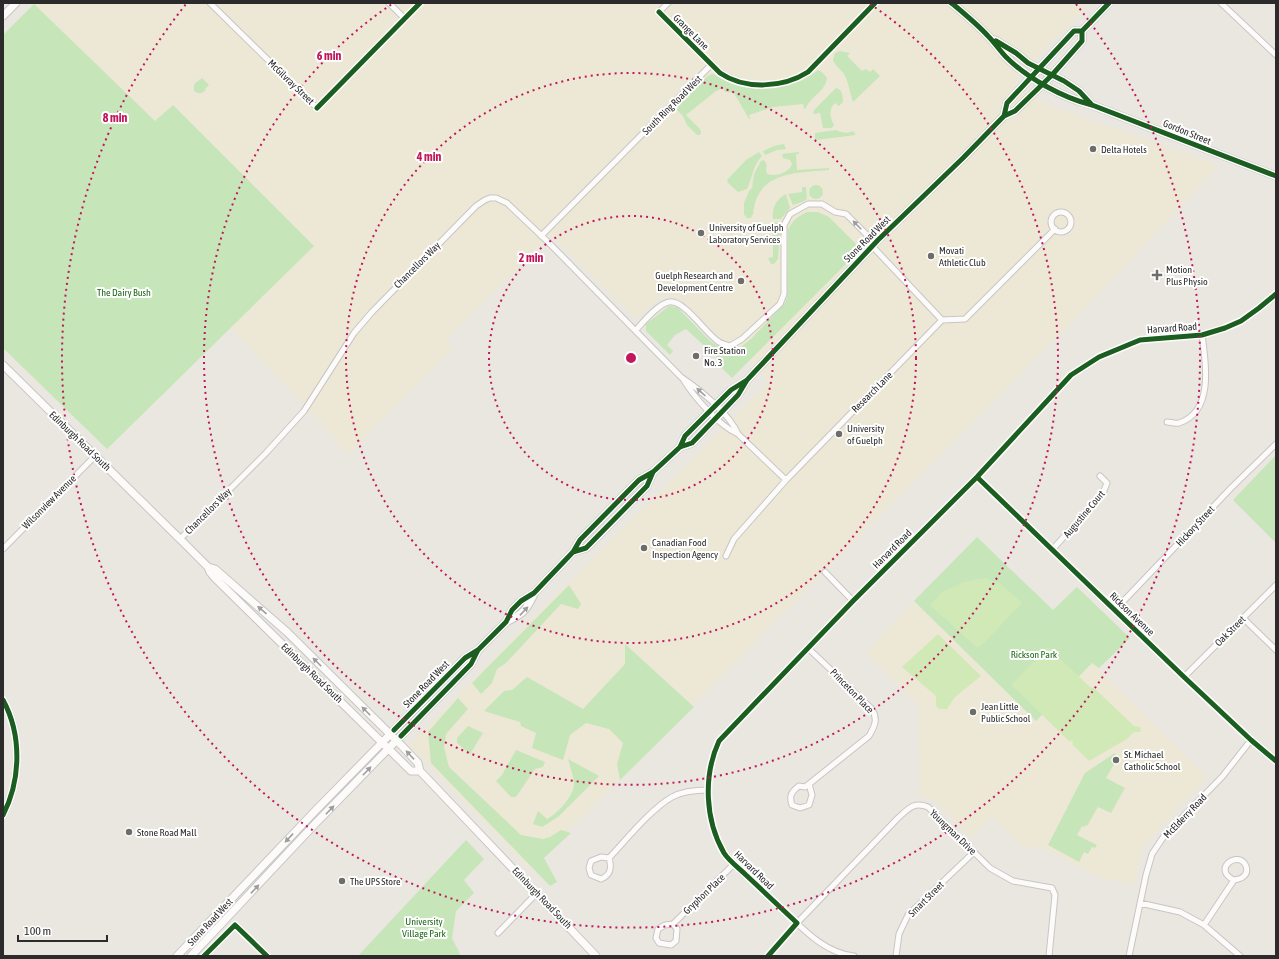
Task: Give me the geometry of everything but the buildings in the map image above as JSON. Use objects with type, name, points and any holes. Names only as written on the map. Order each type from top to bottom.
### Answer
[{"type":"main road","points":[[3,16],[16,3]]},
{"type":"main road","points":[[1082,31],[1109,3]]},
{"type":"main road","name":"Gordon Street","points":[[953,4],[989,37],[1006,57],[1031,77],[1043,84],[1076,101],[1092,105],[1276,176]]},
{"type":"main road","name":"Stone Road West","points":[[177,956],[316,810],[465,658],[478,650],[506,622],[519,616],[528,607],[534,593],[573,552],[580,540],[615,504],[640,480],[653,472],[680,447],[692,443],[713,415],[738,395],[747,380],[872,246],[1004,116],[1015,112],[1052,75],[1082,41],[1082,31],[1074,31],[1007,102],[1004,116]]},
{"type":"main road","name":"Gordon Street","points":[[989,37],[1016,53],[1028,63],[1079,91],[1092,105]]},
{"type":"main road","name":"Edinburgh Road South","points":[[3,365],[180,539],[208,568],[215,578],[411,771],[420,771]]},
{"type":"main road","name":"Edinburgh Road South","points":[[208,568],[215,569],[287,632],[390,734],[418,763],[420,771],[596,956]]},
{"type":"main road","name":"Stone Road West","points":[[191,956],[314,825],[471,664],[478,650]]},
{"type":"main road","points":[[314,825],[316,810]]},
{"type":"street","name":"McGilvray Street","points":[[210,3],[317,108],[420,3]]},
{"type":"street","points":[[389,3],[405,18]]},
{"type":"street","name":"Grange Lane","points":[[668,3],[658,12],[711,65]]},
{"type":"street","points":[[711,65],[726,76],[748,83],[767,84],[795,80],[808,72],[875,3]]},
{"type":"street","points":[[1221,3],[1276,55]]},
{"type":"street","name":"South Ring Road West","points":[[541,236],[711,65]]},
{"type":"street","name":"Chancellors Way","points":[[180,539],[266,453],[304,411],[354,333],[372,312],[476,206],[490,198],[502,200],[507,203],[541,236],[636,330],[681,377],[691,392],[713,415]]},
{"type":"street","points":[[636,330],[653,312],[669,302],[680,304],[719,342],[730,346],[742,339],[780,304],[784,294],[784,225],[790,214],[808,204],[822,204],[835,212],[846,214],[867,235],[872,246],[942,320],[965,319],[1055,229]]},
{"type":"street","name":"Harvard Road","points":[[854,956],[843,955],[817,941],[725,854],[713,828],[709,810],[708,790],[713,754],[719,741],[808,648],[977,477],[1071,375],[1099,357],[1140,340],[1202,335],[1225,328],[1241,321],[1276,294]]},
{"type":"street","name":"Research Lane","points":[[726,556],[734,539],[786,480],[942,320]]},
{"type":"street","points":[[1167,422],[1178,423],[1194,414],[1200,404],[1206,377],[1206,362],[1202,335]]},
{"type":"street","name":"Chancellors Way","points":[[681,377],[697,387],[719,409]]},
{"type":"street","points":[[719,409],[734,424],[738,434]]},
{"type":"street","points":[[713,415],[728,429],[738,434],[786,480]]},
{"type":"street","name":"Hickory Street","points":[[1115,610],[1231,488],[1276,444]]},
{"type":"street","name":"Wilsonview Avenue","points":[[3,549],[95,456]]},
{"type":"street","name":"Augustine Court","points":[[1052,550],[1104,493],[1107,483],[1100,476]]},
{"type":"street","name":"Rickson Avenue","points":[[977,477],[1184,677],[1276,761]]},
{"type":"street","points":[[825,572],[854,601]]},
{"type":"street","name":"Oak Street","points":[[1184,677],[1276,585]]},
{"type":"street","points":[[1243,618],[1276,650]]},
{"type":"street","name":"Princeton Place","points":[[808,648],[872,709],[875,715],[874,727],[869,736],[805,787],[799,786],[792,791],[790,798],[792,806],[800,808],[809,805],[812,795],[809,784]]},
{"type":"street","points":[[3,700],[12,721],[16,739],[17,757],[14,783],[9,802],[3,815]]},
{"type":"street","name":"McElderry Road","points":[[1129,956],[1148,866],[1152,854],[1164,836],[1222,777],[1252,740]]},
{"type":"street","points":[[609,858],[655,810],[672,798],[686,792],[708,790]]},
{"type":"street","name":"Youngman Drive","points":[[768,956],[797,923],[898,818],[913,805],[928,807],[990,868],[1013,881],[1052,888],[1055,895],[1049,956]]},
{"type":"street","name":"Smart Street","points":[[896,956],[899,934],[908,915],[974,852]]},
{"type":"street","points":[[601,857],[609,858],[611,872],[607,876],[601,879],[591,875],[589,868],[591,861],[601,857]]},
{"type":"street","points":[[1204,924],[1234,880],[1241,879],[1246,874],[1246,868],[1243,862],[1237,859],[1231,860],[1226,865],[1225,872],[1228,878],[1234,880]]},
{"type":"street","name":"Gryphon Place","points":[[673,924],[677,929],[678,935],[676,941],[671,945],[659,943],[656,938],[658,929],[665,925],[673,924],[734,864]]},
{"type":"street","points":[[498,933],[537,894]]},
{"type":"street","points":[[1140,904],[1180,912],[1204,924],[1240,956]]},
{"type":"shaded area","name":"University of Guelph","points":[[34,3],[1091,3],[1014,81],[1048,105],[1219,165],[1082,312],[530,869],[409,745],[769,382],[679,298],[660,297],[636,319],[551,235],[445,341],[452,349],[348,455],[314,414],[230,328],[107,449],[3,348],[3,35]]},
{"type":"shaded area","points":[[914,601],[1036,720],[1092,662],[1207,777],[1145,844],[1140,857],[1135,884],[1098,877],[1043,848],[1021,846],[992,816],[971,838],[932,799],[920,797],[918,704],[866,653]]},
{"type":"green space","name":"The Dairy Bush","points":[[34,4],[155,121],[173,105],[314,246],[107,449],[3,348],[3,35]]},
{"type":"green space","points":[[840,51],[850,53],[847,56],[862,71],[866,69],[870,72],[873,69],[880,76],[853,102],[848,82],[833,60],[835,53]]},
{"type":"green space","points":[[818,70],[827,78],[826,83],[804,109],[803,104],[773,107],[749,115],[749,119],[734,93],[725,92],[723,88],[716,91],[686,115],[700,129],[700,135],[697,135],[687,125],[683,116],[677,110],[686,95],[711,74],[732,83],[764,89],[796,83]]},
{"type":"green space","points":[[202,78],[209,85],[202,93],[198,93],[194,91],[194,85]]},
{"type":"green space","points":[[836,88],[841,91],[843,102],[839,106],[835,103],[831,108],[831,116],[834,125],[832,128],[823,128],[820,113],[813,114],[814,110]]},
{"type":"green space","points":[[836,130],[844,133],[853,131],[856,135],[815,140],[815,133]]},
{"type":"green space","points":[[784,144],[786,149],[777,150],[765,155],[763,151],[774,146]]},
{"type":"green space","points":[[759,152],[762,156],[754,168],[747,189],[738,192],[727,182],[727,180],[746,160]]},
{"type":"green space","points":[[799,152],[799,154],[796,154],[797,170],[829,168],[829,170],[791,174],[770,182],[762,190],[756,201],[751,218],[746,218],[744,215],[744,203],[749,191],[752,188],[754,174],[761,161],[764,160],[767,165],[767,174],[778,175],[788,170],[792,164],[790,160],[783,158],[782,154]]},
{"type":"green space","points":[[816,185],[821,187],[823,192],[821,197],[816,199],[811,197],[809,192],[811,187]]},
{"type":"green space","points":[[802,187],[806,187],[807,199],[793,205],[788,194],[802,192]]},
{"type":"green space","points":[[786,194],[790,208],[781,219],[773,219],[775,205],[779,199]]},
{"type":"green space","points":[[807,212],[818,212],[829,217],[856,244],[858,252],[732,378],[720,366],[723,363],[686,329],[675,335],[667,345],[673,351],[670,355],[646,331],[646,324],[669,306],[677,307],[710,341],[725,351],[738,349],[751,339],[784,304],[787,298],[788,230],[795,220]]},
{"type":"green space","points":[[773,222],[780,223],[778,259],[774,264],[771,264],[768,258],[773,257]]},
{"type":"green space","points":[[1276,455],[1276,543],[1233,500]]},
{"type":"green space","name":"Rickson Park","points":[[977,537],[1053,610],[1077,587],[1130,638],[1099,668],[1092,663],[1036,721],[914,601]]},
{"type":"green space","points":[[985,578],[1000,583],[1022,603],[980,647],[976,647],[930,605],[942,592],[964,582]]},
{"type":"green space","points":[[569,585],[581,604],[578,609],[561,604],[506,663],[497,669],[492,683],[481,694],[472,683]]},
{"type":"green space","points":[[938,634],[981,676],[955,697],[947,709],[939,709],[936,706],[936,696],[902,667]]},
{"type":"green space","points":[[625,644],[694,707],[620,780],[617,764],[623,743],[609,729],[586,723],[570,735],[563,760],[532,748],[536,733],[521,726],[520,722],[484,711],[504,691],[512,690],[527,677],[583,709],[625,664]]},
{"type":"green space","points":[[1048,647],[1134,726],[1140,727],[1141,732],[1134,732],[1127,739],[1089,761],[1073,745],[1072,740],[1070,742],[1011,685]]},
{"type":"green space","points":[[458,698],[468,709],[446,734],[444,747],[449,767],[521,835],[543,839],[550,837],[561,830],[571,833],[544,858],[557,882],[550,886],[431,763],[428,732]]},
{"type":"green space","points":[[468,726],[483,733],[470,754],[457,743],[457,738]]},
{"type":"green space","points":[[516,750],[545,762],[543,767],[535,769],[516,797],[511,797],[496,781],[502,775]]},
{"type":"green space","points":[[1115,753],[1117,759],[1106,778],[1125,788],[1111,813],[1098,807],[1087,826],[1082,826],[1077,835],[1097,845],[1095,848],[1092,847],[1088,854],[1084,852],[1079,862],[1048,845],[1085,773]]},
{"type":"green space","points":[[568,759],[599,776],[558,817],[542,827],[533,824],[538,811],[547,819],[551,817],[560,809],[571,794],[574,781]]},
{"type":"green space","name":"University Village Park","points":[[466,840],[484,859],[464,880],[474,893],[456,911],[452,938],[461,956],[358,956]]},
{"type":"cycle path","points":[[317,108],[420,3]]},
{"type":"cycle path","points":[[659,12],[720,73],[741,82],[764,85],[787,81],[808,72],[875,3]]},
{"type":"cycle path","points":[[951,3],[980,28],[1015,65],[1035,80],[1046,86],[1069,98],[1092,105],[1276,176]]},
{"type":"cycle path","points":[[401,736],[471,664],[478,650],[506,622],[512,610],[521,601],[534,593],[573,552],[580,540],[639,480],[653,472],[680,447],[692,443],[738,395],[747,380],[878,240],[1004,116],[1015,111],[1052,75],[1082,41],[1082,31],[1109,3]]},
{"type":"cycle path","points":[[1004,116],[1007,103],[1074,31],[1082,31]]},
{"type":"cycle path","points":[[996,41],[1016,53],[1028,63],[1064,81],[1079,91],[1092,105]]},
{"type":"cycle path","points":[[768,956],[797,923],[729,859],[724,853],[718,840],[713,826],[708,798],[710,769],[719,741],[853,601],[977,477],[1071,375],[1099,357],[1140,340],[1202,335],[1225,328],[1241,321],[1276,294]]},
{"type":"cycle path","points":[[680,447],[685,436],[731,390],[747,380]]},
{"type":"cycle path","points":[[573,552],[586,548],[647,486],[653,472]]},
{"type":"cycle path","points":[[977,477],[1184,677],[1251,740],[1276,761]]},
{"type":"cycle path","points":[[394,730],[465,658],[478,650]]},
{"type":"cycle path","points":[[3,700],[14,728],[17,758],[13,787],[3,815]]},
{"type":"cycle path","points":[[204,956],[235,925],[267,956]]},
{"type":"place","name":"Delta Hotels","points":[[1093,149]]},
{"type":"place","name":"University of Guelph Laboratory Services","points":[[701,233]]},
{"type":"place","name":"Movati Athletic Club","points":[[931,256]]},
{"type":"place","name":"Motion Plus Physio","points":[[1157,275]]},
{"type":"place","name":"Guelph Research and Development Centre","points":[[741,281]]},
{"type":"place","name":"Fire Station No. 3","points":[[696,356]]},
{"type":"place","name":"University of Guelph","points":[[839,434]]},
{"type":"place","name":"Canadian Food Inspection Agency","points":[[644,548]]},
{"type":"place","name":"Jean Little Public School","points":[[973,712]]},
{"type":"place","name":"St. Michael Catholic School","points":[[1116,760]]},
{"type":"place","name":"Stone Road Mall","points":[[129,832]]},
{"type":"place","name":"The UPS Store","points":[[342,881]]}]
